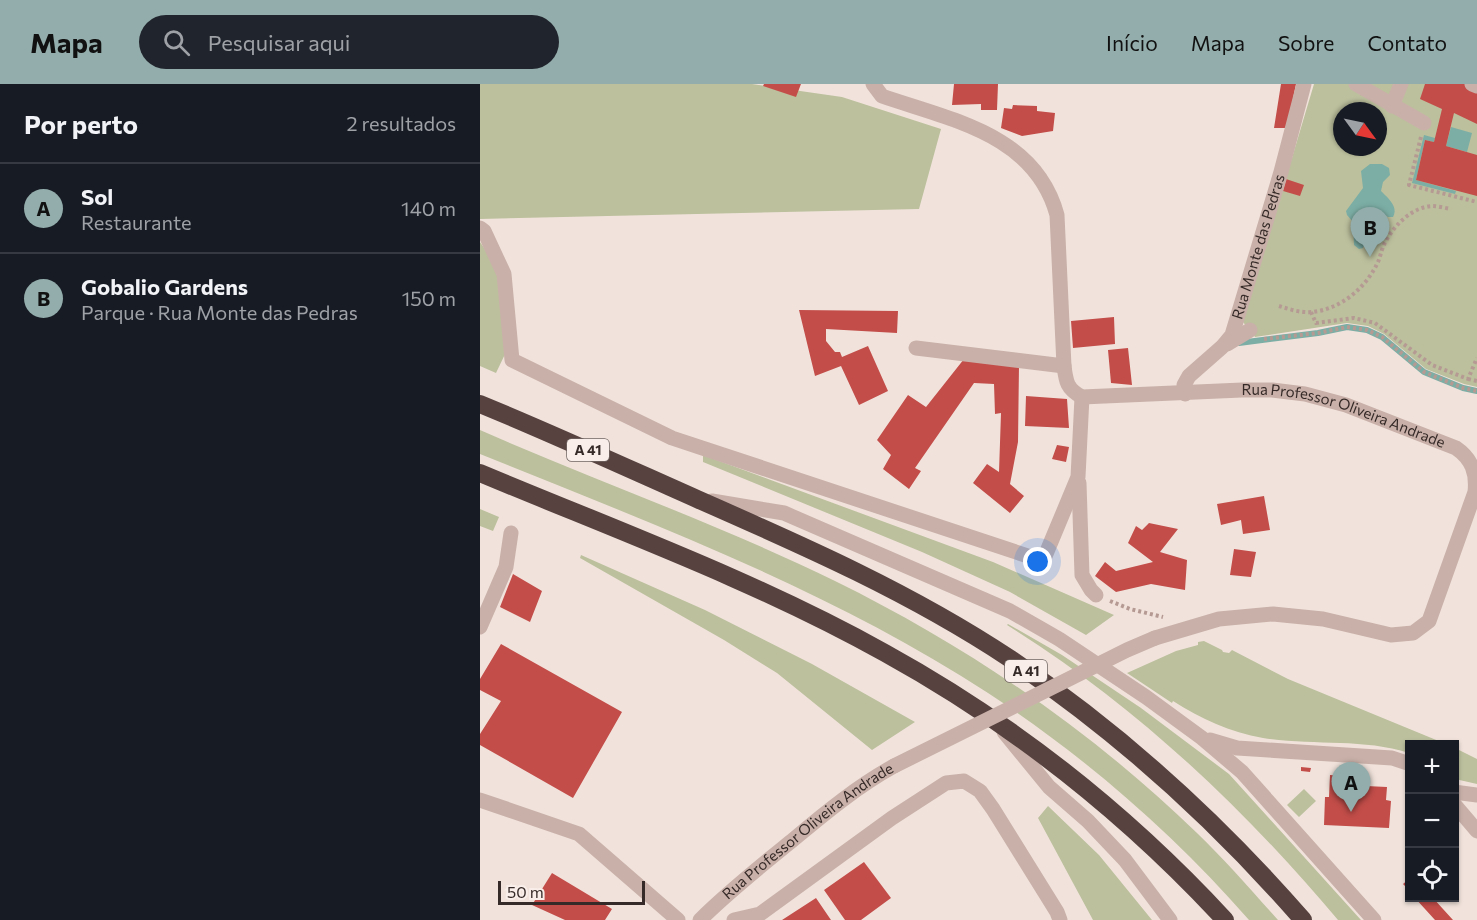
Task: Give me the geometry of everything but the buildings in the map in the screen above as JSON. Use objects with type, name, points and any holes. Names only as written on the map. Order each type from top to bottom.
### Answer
[{"type":"highway","name":"A 41","points":[[480,404],[861,573],[928,609],[1009,658],[1098,722],[1171,783],[1234,844],[1303,920]]},
{"type":"highway","points":[[480,473],[688,559],[838,628],[921,673],[992,718],[1082,785],[1138,833],[1225,920]]},
{"type":"street","points":[[873,84],[882,96],[981,130],[1013,148],[1032,166],[1052,196],[1057,215],[1066,381],[1072,391],[1082,397],[1078,477],[1082,575],[1096,595]]},
{"type":"street","name":"Rua Monte das Pedras","points":[[1185,394],[1184,385],[1189,376],[1232,335],[1281,172],[1304,84]]},
{"type":"street","points":[[1392,106],[1401,84]]},
{"type":"street","points":[[1472,84],[1477,86]]},
{"type":"street","points":[[1360,85],[1424,123]]},
{"type":"street","points":[[480,228],[484,231],[504,274],[512,360],[672,438],[1043,561],[1078,477]]},
{"type":"street","points":[[1222,347],[1256,335]]},
{"type":"street","points":[[916,348],[1064,366]]},
{"type":"street","name":"Rua Professor Oliveira Andrade","points":[[700,920],[748,876],[868,780],[1155,638],[1219,619],[1273,614],[1323,619],[1391,635],[1413,633],[1429,621],[1475,492],[1476,479],[1473,467],[1461,451],[1346,405],[1305,394],[1272,390],[1082,397]]},
{"type":"street","points":[[696,498],[784,513],[1010,611],[1059,639],[1202,738],[1242,772],[1374,920]]},
{"type":"street","points":[[480,627],[506,567],[511,533]]},
{"type":"street","points":[[992,718],[1049,787],[1088,821],[1125,860],[1170,920]]},
{"type":"street","points":[[1202,738],[1237,748],[1392,758],[1405,762]]},
{"type":"street","points":[[734,920],[760,914],[892,818],[946,783],[964,781],[980,791],[993,809],[1060,920]]},
{"type":"street","points":[[1459,793],[1477,795]]},
{"type":"street","points":[[480,800],[579,834],[678,920]]},
{"type":"street","points":[[1459,809],[1477,831]]},
{"type":"path","points":[[1424,123],[1409,185],[1477,202]]},
{"type":"path","points":[[1279,306],[1311,312],[1334,307],[1364,285],[1378,263],[1385,242],[1397,224],[1412,212],[1432,206],[1451,208]]},
{"type":"path","points":[[1311,312],[1316,323],[1354,318],[1376,323],[1432,365],[1477,381]]},
{"type":"path","points":[[1256,335],[1318,333],[1347,327],[1367,330],[1382,337],[1424,372],[1463,388],[1477,391]]},
{"type":"path","points":[[1468,379],[1477,358]]},
{"type":"path","points":[[1096,595],[1130,609],[1164,617]]},
{"type":"green space","points":[[480,84],[752,84],[842,97],[941,129],[919,209],[480,219]]},
{"type":"green space","points":[[1314,84],[1477,84],[1477,387],[1426,369],[1384,334],[1368,326],[1347,323],[1255,337],[1243,322]]},
{"type":"green space","points":[[480,242],[500,271],[507,350],[496,373],[480,366]]},
{"type":"green space","points":[[480,430],[791,560],[884,606],[980,662],[1071,725],[1156,795],[1218,854],[1278,920],[1249,920],[1190,857],[1093,770],[1024,717],[928,656],[866,622],[740,561],[480,454]]},
{"type":"green space","points":[[703,455],[993,562],[1114,615],[1086,635],[1010,592],[922,552],[703,462]]},
{"type":"green space","points":[[480,509],[499,517],[493,531],[480,526]]},
{"type":"green space","points":[[581,555],[705,610],[812,664],[915,722],[872,750],[777,673],[580,558]]},
{"type":"green space","points":[[1008,624],[1062,655],[1141,708],[1229,774],[1361,920],[1338,920],[1264,837],[1184,759],[1099,688]]},
{"type":"green space","points":[[1204,641],[1223,652],[1229,653],[1232,650],[1288,679],[1436,740],[1405,740],[1405,752],[1373,745],[1263,738],[1216,724],[1194,714],[1173,701],[1172,703],[1127,673],[1176,651],[1198,645],[1198,642]]},
{"type":"green space","points":[[1459,750],[1477,759],[1477,784],[1459,780]]},
{"type":"green space","points":[[1304,789],[1316,801],[1299,817],[1287,805]]},
{"type":"green space","points":[[1048,806],[1099,855],[1152,920],[1093,920],[1038,818]]},
{"type":"water","points":[[1451,127],[1472,133],[1467,152],[1446,146]]},
{"type":"water","points":[[1424,135],[1435,138],[1434,142],[1425,140],[1416,180],[1456,191],[1455,194],[1412,183]]},
{"type":"water","points":[[1370,164],[1382,164],[1389,168],[1390,175],[1383,182],[1381,191],[1395,210],[1393,217],[1383,214],[1374,219],[1363,248],[1359,249],[1354,245],[1353,222],[1346,211],[1363,188],[1361,171]]},
{"type":"waterway","points":[[1239,343],[1347,327],[1367,330],[1382,337],[1424,372],[1463,388],[1477,391]]},
{"type":"place","name":"Gobalio Gardens","points":[[1370,257]]},
{"type":"place","name":"Sol","points":[[1351,812]]}]
